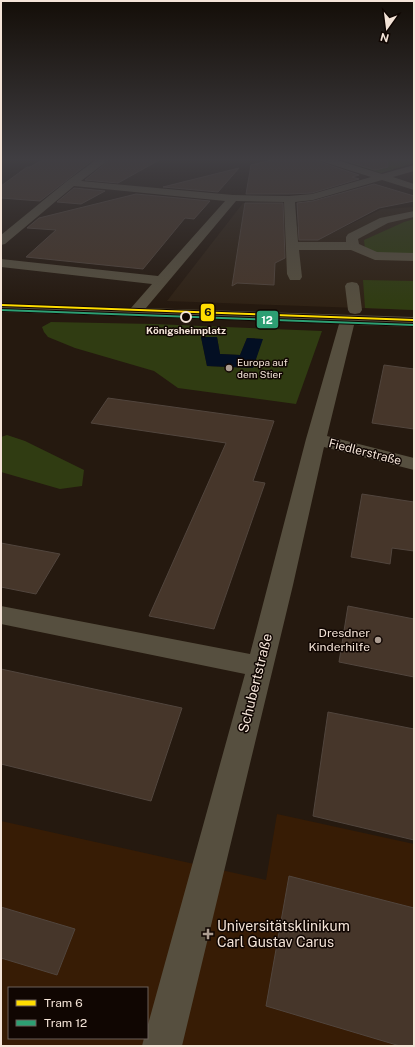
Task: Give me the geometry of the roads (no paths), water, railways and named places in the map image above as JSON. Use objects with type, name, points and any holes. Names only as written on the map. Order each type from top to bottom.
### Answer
[{"type":"street","points":[[1,241],[42,208]]},
{"type":"street","points":[[135,312],[225,208]]},
{"type":"street","points":[[290,208],[295,277]]},
{"type":"street","points":[[353,246],[352,237],[384,220],[414,214]]},
{"type":"street","points":[[292,246],[353,246],[375,256],[414,257]]},
{"type":"street","points":[[1,263],[163,281]]},
{"type":"street","points":[[352,286],[352,315]]},
{"type":"street","points":[[1,308],[135,312],[352,315],[414,322]]},
{"type":"street","name":"Schubertstraße","points":[[162,1046],[281,585],[316,439],[352,315]]},
{"type":"street","name":"Fiedlerstraße","points":[[316,439],[414,464]]},
{"type":"street","points":[[1,615],[259,666]]},
{"type":"water","points":[[201,337],[217,337],[220,354],[240,355],[247,338],[263,339],[253,368],[207,366]]},
{"type":"tram line","name":"6","points":[[1,305],[414,320]]},
{"type":"tram line","name":"12","points":[[1,310],[414,325]]},
{"type":"place","name":"Königsheimplatz","points":[[186,317]]},
{"type":"place","name":"Europa auf dem Stier","points":[[229,368]]},
{"type":"place","name":"Dresdner Kinderhilfe","points":[[378,640]]},
{"type":"place","name":"Universitätsklinikum Carl Gustav Carus","points":[[208,934]]}]
